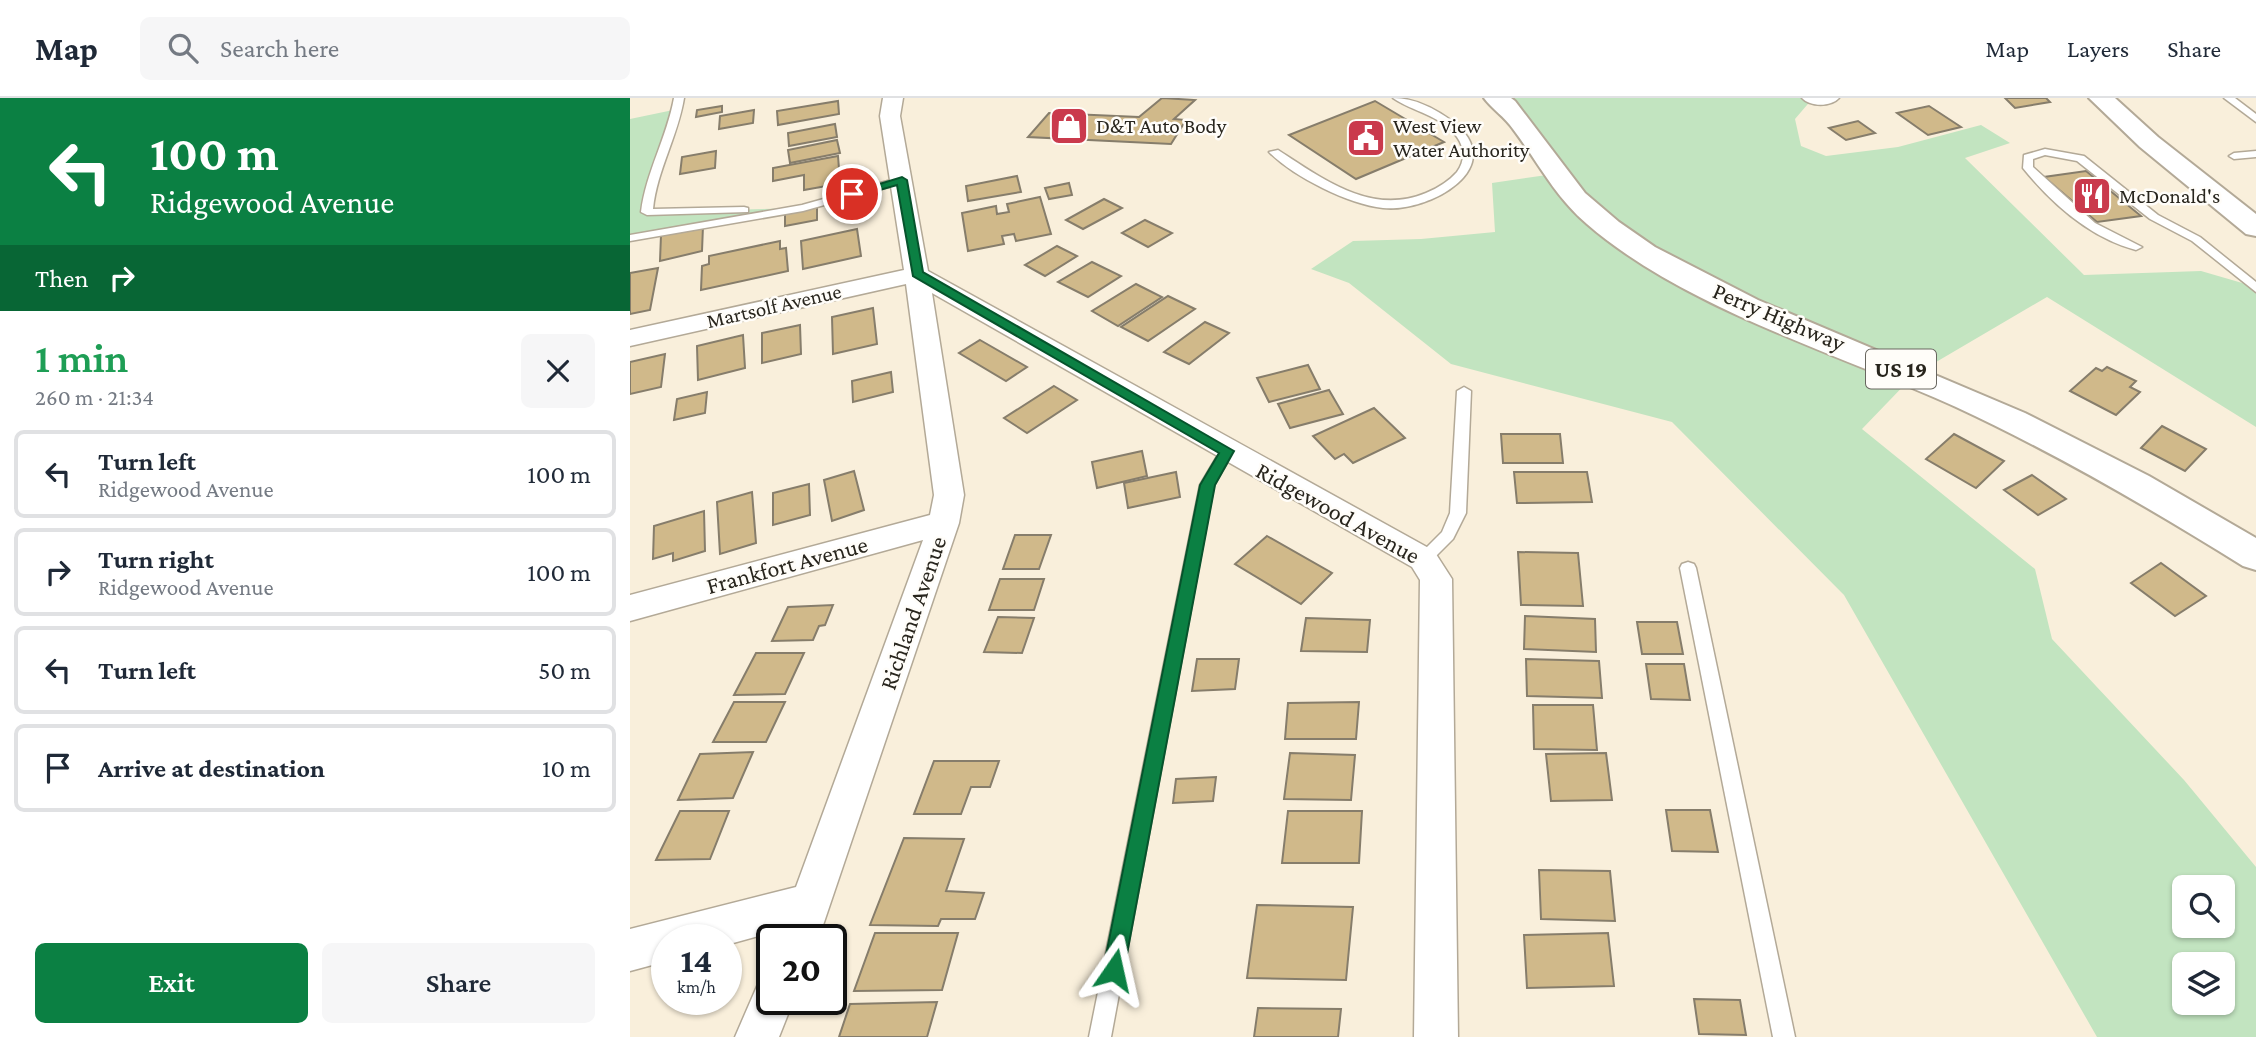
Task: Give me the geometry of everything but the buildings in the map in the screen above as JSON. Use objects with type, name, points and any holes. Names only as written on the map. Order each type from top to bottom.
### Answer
[{"type":"main road","name":"Perry Highway","points":[[1496,98],[1521,121],[1555,174],[1575,199],[1608,228],[1647,254],[1704,284],[2030,428],[2151,493],[2256,556]]},
{"type":"main road","points":[[2101,98],[2149,142],[2256,228]]},
{"type":"street","points":[[893,98],[890,116],[918,274]]},
{"type":"street","points":[[1812,98],[1829,98]]},
{"type":"street","name":"Martsolf Avenue","points":[[630,338],[918,274]]},
{"type":"street","name":"Ridgewood Avenue","points":[[918,274],[1227,451],[1423,559],[1436,579],[1436,1037]]},
{"type":"street","name":"Richland Avenue","points":[[803,924],[944,523],[948,495],[918,274]]},
{"type":"street","name":"Frankfort Avenue","points":[[630,608],[944,523]]},
{"type":"street","points":[[728,924],[812,902]]},
{"type":"street","points":[[630,950],[651,944]]},
{"type":"street","points":[[757,1037],[766,1015]]},
{"type":"lane","points":[[679,98],[671,134],[654,171],[647,212],[803,208]]},
{"type":"lane","points":[[1274,152],[1340,195],[1385,206],[1411,205],[1434,195],[1466,169],[1469,154],[1460,133],[1415,103],[1398,98]]},
{"type":"lane","points":[[2229,98],[2256,119]]},
{"type":"lane","points":[[2136,247],[2112,240],[2097,230],[2028,169],[2028,157],[2045,152],[2080,158],[2154,217],[2196,239],[2256,288]]},
{"type":"lane","points":[[2234,156],[2256,154]]},
{"type":"lane","points":[[630,237],[803,208],[902,180]]},
{"type":"lane","points":[[1423,559],[1448,535],[1458,513],[1464,391]]},
{"type":"lane","points":[[1100,1037],[1207,485],[1227,451]]},
{"type":"lane","points":[[1688,568],[1784,1037]]},
{"type":"green space","points":[[1496,98],[1813,98],[1795,119],[1801,146],[1826,156],[1898,147],[1981,125],[2010,143],[1965,158],[2084,275],[2201,271],[2256,287],[2256,427],[2047,297],[1914,375],[1862,429],[2035,569],[2052,639],[2184,780],[2256,867],[2256,1037],[2097,1037],[1844,595],[1672,422],[1451,364],[1349,283],[1311,269],[1353,241],[1421,239],[1495,232],[1492,183],[1554,174]]},
{"type":"green space","points":[[678,109],[647,212],[803,208],[630,238],[630,119]]},
{"type":"place","name":"D&T Auto Body","points":[[1069,126]]},
{"type":"place","name":"West View Water Authority","points":[[1366,138]]},
{"type":"place","name":"McDonald's","points":[[2092,196]]},
{"type":"route","points":[[852,194],[902,180],[918,274],[1227,451],[1212,472],[1207,485],[1114,970]]}]
